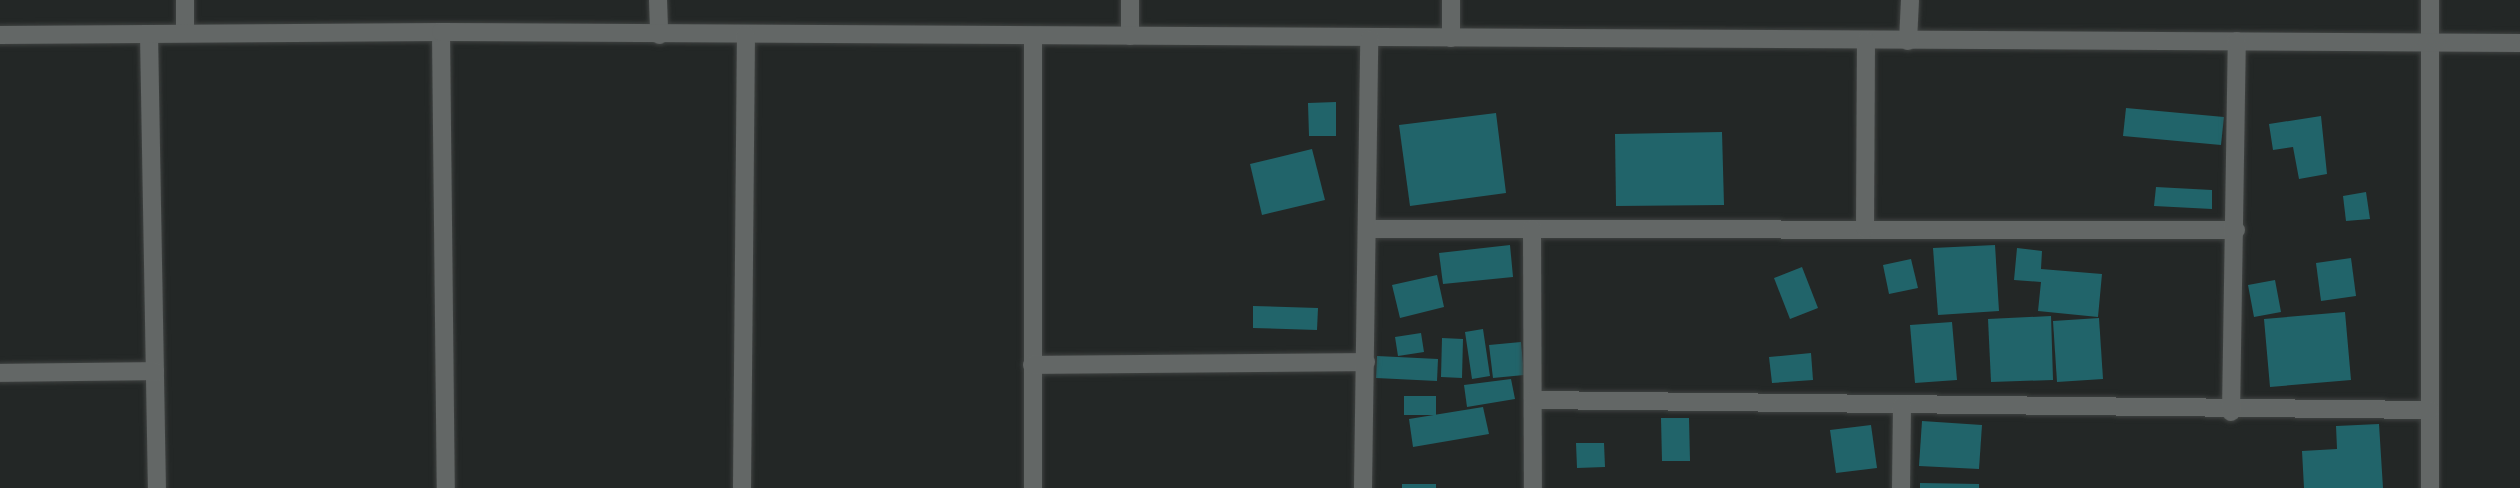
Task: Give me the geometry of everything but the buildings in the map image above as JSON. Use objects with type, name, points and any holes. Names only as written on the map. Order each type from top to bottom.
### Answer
[{"type":"street","points":[[185,0],[185,33]]},
{"type":"street","points":[[658,0],[659,35]]},
{"type":"street","points":[[1130,0],[1130,36]]},
{"type":"street","points":[[1451,0],[1451,38]]},
{"type":"street","points":[[1908,41],[1910,0]]},
{"type":"street","points":[[2430,0],[2430,488]]},
{"type":"street","points":[[441,32],[446,488]]},
{"type":"street","points":[[0,35],[441,32],[1369,39],[2430,41],[2520,44]]},
{"type":"street","points":[[149,34],[157,488]]},
{"type":"street","points":[[742,488],[746,35]]},
{"type":"street","points":[[1033,36],[1034,488]]},
{"type":"street","points":[[1363,488],[1369,39]]},
{"type":"street","points":[[1865,229],[1866,40]]},
{"type":"street","points":[[2231,412],[2236,230],[2237,41]]},
{"type":"street","points":[[1368,229],[2236,230]]},
{"type":"street","points":[[1532,229],[1533,488]]},
{"type":"street","points":[[1032,365],[1366,362]]},
{"type":"street","points":[[0,373],[155,371]]},
{"type":"street","points":[[1533,400],[2231,412],[2430,410]]},
{"type":"street","points":[[1901,488],[1902,405]]}]
